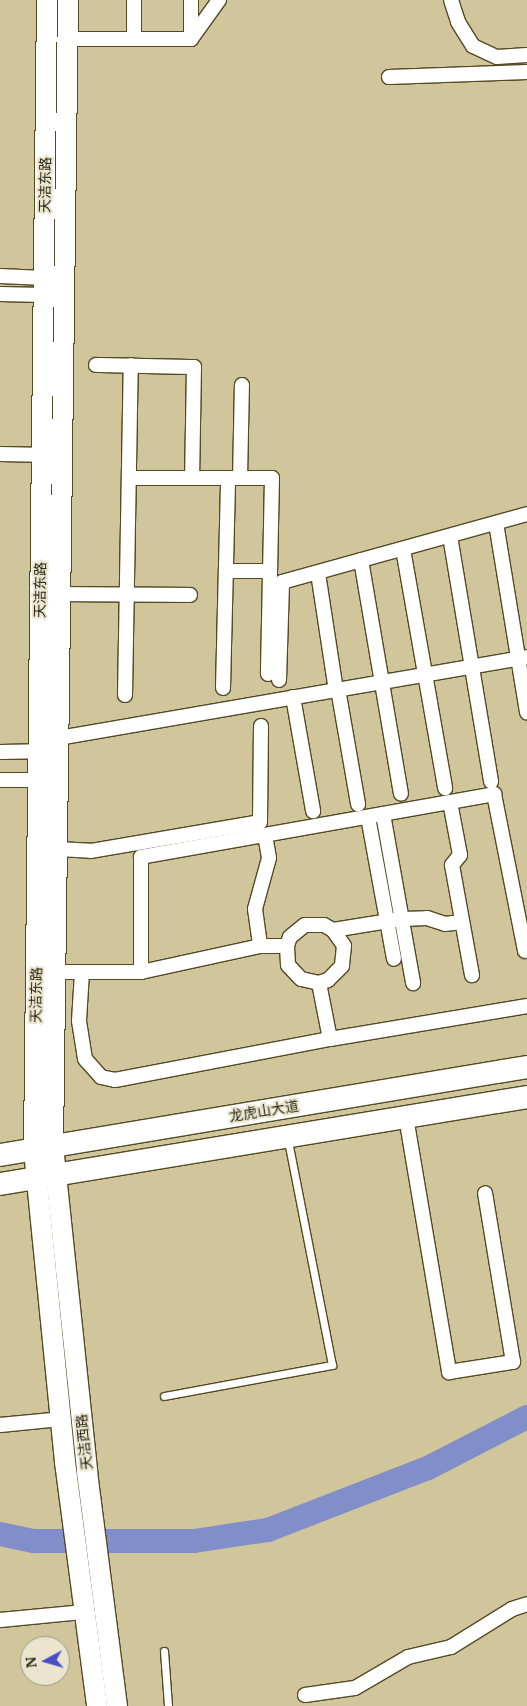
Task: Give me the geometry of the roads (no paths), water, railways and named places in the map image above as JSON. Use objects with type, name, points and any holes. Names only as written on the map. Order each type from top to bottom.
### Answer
[{"type":"main road","name":"天洁东路","points":[[45,1178],[43,1149],[38,751],[47,0]]},
{"type":"main road","name":"天洁东路","points":[[43,1149],[56,972],[68,0]]},
{"type":"main road","name":"龙虎山大道","points":[[0,1155],[527,1067]]},
{"type":"main road","points":[[0,1184],[288,1138],[527,1097]]},
{"type":"main road","name":"天洁西路","points":[[45,1178],[61,1419],[83,1608]]},
{"type":"main road","name":"天洁西路","points":[[45,1178],[87,1472],[117,1706]]},
{"type":"main road","points":[[83,1608],[97,1706]]},
{"type":"street","points":[[134,0],[134,39]]},
{"type":"street","points":[[191,0],[191,39]]},
{"type":"street","points":[[191,39],[219,0]]},
{"type":"street","points":[[451,0],[458,22],[473,46],[497,56],[527,55]]},
{"type":"street","points":[[68,39],[191,39]]},
{"type":"street","points":[[389,77],[527,72]]},
{"type":"street","points":[[0,276],[44,286]]},
{"type":"street","points":[[0,294],[44,286]]},
{"type":"street","points":[[96,365],[194,367],[192,478]]},
{"type":"street","points":[[125,695],[131,366]]},
{"type":"street","points":[[223,688],[226,571],[242,385]]},
{"type":"street","points":[[0,454],[63,454]]},
{"type":"street","points":[[129,478],[272,478],[270,571],[274,677],[282,582],[527,514]]},
{"type":"street","points":[[496,523],[523,657],[527,712]]},
{"type":"street","points":[[450,536],[491,782]]},
{"type":"street","points":[[403,549],[445,788]]},
{"type":"street","points":[[361,560],[380,682],[401,794]]},
{"type":"street","points":[[226,571],[270,571]]},
{"type":"street","points":[[318,572],[358,804]]},
{"type":"street","points":[[61,594],[190,595]]},
{"type":"street","points":[[59,738],[523,657]]},
{"type":"street","points":[[293,697],[313,811]]},
{"type":"street","points":[[57,849],[91,851],[260,822],[261,726]]},
{"type":"street","points":[[0,752],[38,751]]},
{"type":"street","points":[[0,780],[38,780]]},
{"type":"street","points":[[141,972],[141,857],[494,794],[525,951]]},
{"type":"street","points":[[450,802],[460,855],[452,865],[472,974]]},
{"type":"street","points":[[383,814],[414,983]]},
{"type":"street","points":[[368,817],[394,960]]},
{"type":"street","points":[[260,946],[255,909],[269,858],[265,835]]},
{"type":"street","points":[[333,930],[344,946],[342,966],[336,974],[319,983],[301,979],[293,973],[288,965],[286,946],[297,930],[305,926],[314,924],[333,930],[402,918],[427,918],[445,924],[462,922]]},
{"type":"street","points":[[56,972],[141,972],[260,946],[286,946]]},
{"type":"street","points":[[82,972],[79,1021],[85,1059],[101,1078],[115,1080],[330,1039],[527,1006]]},
{"type":"street","points":[[319,983],[330,1039]]},
{"type":"street","points":[[406,1117],[450,1372],[513,1362],[484,1193]]},
{"type":"street","points":[[0,1425],[61,1419]]},
{"type":"street","points":[[305,1695],[355,1688],[408,1658],[451,1647],[512,1609],[527,1604]]},
{"type":"street","points":[[0,1620],[83,1608]]},
{"type":"lane","points":[[164,1396],[332,1365],[288,1138]]},
{"type":"lane","points":[[164,1651],[168,1706]]},
{"type":"waterway","points":[[0,1534],[34,1541],[194,1541],[268,1530],[428,1468],[527,1417]]}]
